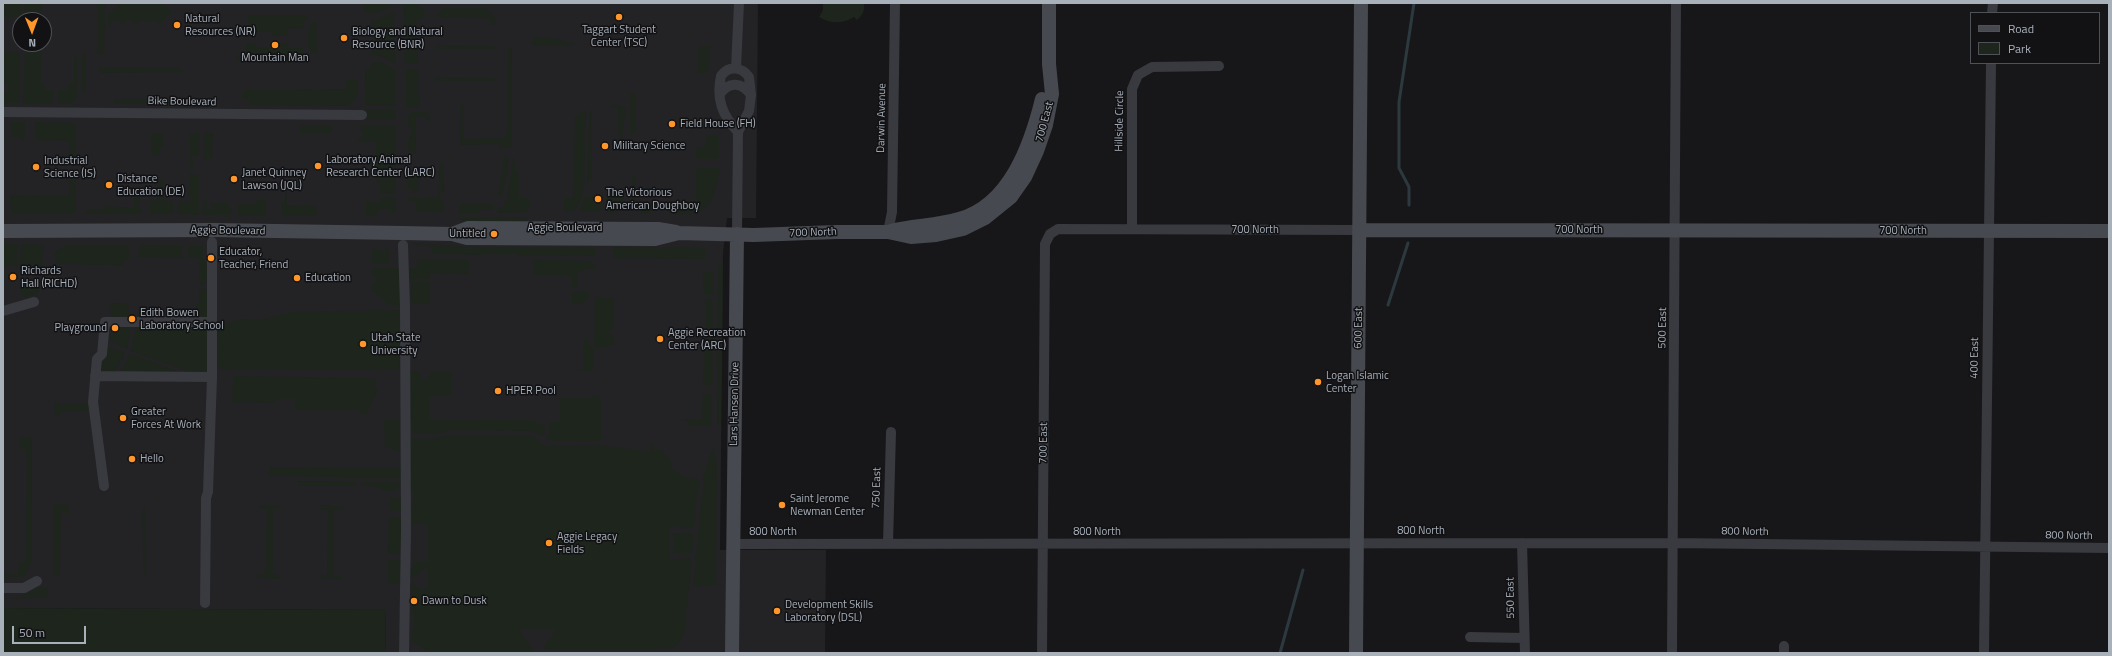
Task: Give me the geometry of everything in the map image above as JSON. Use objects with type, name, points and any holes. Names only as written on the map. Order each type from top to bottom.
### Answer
[{"type":"street","points":[[738,132],[726,120],[720,105],[720,94],[721,76],[728,69],[736,68],[740,3]]},
{"type":"street","name":"Darwin Avenue","points":[[888,232],[892,212],[895,3]]},
{"type":"street","name":"700 East","points":[[1007,193],[1028,147],[1036,122],[1049,64],[1049,3]]},
{"type":"street","name":"600 East","points":[[1356,653],[1361,3]]},
{"type":"street","name":"500 East","points":[[1672,653],[1676,230],[1676,3]]},
{"type":"street","name":"400 East","points":[[1984,653],[1991,64]]},
{"type":"street","name":"Hillside Circle","points":[[1132,229],[1132,89],[1138,75],[1152,66],[1219,66]]},
{"type":"street","name":"Lars Hansen Drive","points":[[732,653],[738,132],[749,111],[751,95],[749,77],[742,70],[736,68]]},
{"type":"street","points":[[720,94],[726,87],[735,84],[745,87],[751,95]]},
{"type":"street","name":"Bike Boulevard","points":[[3,112],[362,115]]},
{"type":"street","name":"700 North","points":[[737,234],[888,232],[909,226],[936,225],[962,219],[1007,193]]},
{"type":"street","name":"700 North","points":[[1050,234],[1058,228],[2109,231]]},
{"type":"street","name":"Aggie Boulevard","points":[[3,230],[213,230],[452,234],[467,238],[609,240],[655,239],[679,233],[737,234]]},
{"type":"street","name":"700 East","points":[[1042,653],[1046,244],[1050,234]]},
{"type":"street","points":[[205,603],[206,498],[208,492],[212,377],[212,242]]},
{"type":"street","points":[[403,245],[405,307],[406,530],[404,653]]},
{"type":"street","points":[[3,311],[34,302]]},
{"type":"street","points":[[104,486],[93,402],[97,359],[102,354],[105,322],[212,322]]},
{"type":"street","points":[[95,376],[212,377]]},
{"type":"street","name":"750 East","points":[[888,544],[891,432]]},
{"type":"street","name":"550 East","points":[[1522,543],[1525,653]]},
{"type":"street","name":"800 North","points":[[733,544],[1673,543],[2109,548]]},
{"type":"street","points":[[3,588],[24,588],[37,581]]},
{"type":"street","points":[[1470,637],[1524,638]]},
{"type":"shaded area","name":"Utah State University","points":[[3,3],[758,3],[756,218],[727,218],[723,253],[720,550],[826,550],[825,653],[386,653],[385,610],[3,608]]},
{"type":"green space","points":[[3,3],[21,3],[21,12],[12,12],[12,17],[3,17]]},
{"type":"green space","points":[[24,3],[42,3],[41,12],[24,12]]},
{"type":"green space","points":[[97,3],[105,3],[104,52],[100,55],[97,53]]},
{"type":"green space","points":[[120,3],[162,3],[172,12],[160,24],[154,19],[148,24],[142,19],[135,25],[129,19],[123,25],[117,18],[108,27],[108,15]]},
{"type":"green space","points":[[363,3],[394,3],[394,5],[378,13],[366,13],[366,10],[363,10]]},
{"type":"green space","points":[[404,3],[417,3],[425,13],[425,18],[417,19],[418,64],[409,64],[405,61]]},
{"type":"green space","points":[[823,3],[864,3],[864,8],[862,14],[857,20],[854,17],[841,22],[832,22],[819,17],[823,10]]},
{"type":"green space","points":[[444,8],[484,8],[494,17],[497,24],[491,25],[490,18],[437,17],[436,16]]},
{"type":"green space","points":[[394,11],[395,63],[378,55],[372,55],[371,19],[378,19]]},
{"type":"green space","points":[[248,15],[307,15],[308,20],[303,20],[303,28],[287,29],[287,35],[271,36],[271,32],[256,32],[255,36],[249,36]]},
{"type":"green space","points":[[310,22],[316,22],[317,54],[311,54],[310,47],[308,46]]},
{"type":"green space","points":[[532,37],[548,37],[578,45],[535,46],[532,45]]},
{"type":"green space","points":[[246,43],[256,43],[256,47],[271,47],[271,43],[287,43],[287,48],[303,48],[303,62],[237,62],[237,56],[246,55]]},
{"type":"green space","points":[[436,45],[495,46],[495,49],[436,49]]},
{"type":"green space","points":[[700,46],[710,46],[708,73],[698,73],[698,50]]},
{"type":"green space","points":[[507,48],[512,49],[511,148],[502,147],[500,151],[499,144],[460,145],[461,103],[463,106],[464,139],[505,138],[507,130]]},
{"type":"green space","points":[[3,51],[18,52],[20,55],[20,103],[3,103],[3,92],[8,92],[8,84],[3,83]]},
{"type":"green space","points":[[25,52],[41,52],[41,83],[44,83],[44,90],[53,90],[52,104],[23,103]]},
{"type":"green space","points":[[82,54],[86,54],[86,90],[82,94]]},
{"type":"green space","points":[[74,55],[77,55],[77,98],[71,104],[58,104],[58,90],[67,90],[67,84],[74,84]]},
{"type":"green space","points":[[374,62],[380,62],[395,70],[395,106],[366,106],[365,72]]},
{"type":"green space","points":[[100,67],[178,67],[184,72],[102,73],[98,71]]},
{"type":"green space","points":[[406,69],[418,69],[419,108],[406,108]]},
{"type":"green space","points":[[436,77],[495,78],[495,81],[436,81]]},
{"type":"green space","points":[[346,80],[358,80],[358,95],[347,106],[249,105],[249,99],[242,99],[242,93],[244,93],[244,90],[346,89]]},
{"type":"green space","points":[[630,93],[636,93],[636,134],[630,134]]},
{"type":"green space","points":[[192,98],[192,104],[114,104],[114,99]]},
{"type":"green space","points":[[610,105],[624,106],[626,109],[619,156],[618,108],[610,107]]},
{"type":"green space","points":[[364,109],[395,109],[396,120],[364,120]]},
{"type":"green space","points":[[590,109],[592,109],[592,180],[589,180],[589,185],[587,185],[587,180]]},
{"type":"green space","points":[[579,111],[586,111],[584,191],[580,203],[572,212],[564,212],[564,198],[573,198],[575,116],[579,116]]},
{"type":"green space","points":[[412,112],[428,112],[429,121],[426,121],[425,116],[415,117],[416,155],[407,149],[407,142],[412,134],[411,128],[407,124],[407,118]]},
{"type":"green space","points":[[12,122],[25,122],[24,140],[20,140],[19,137],[11,137]]},
{"type":"green space","points":[[35,122],[76,123],[76,158],[69,158],[69,141],[35,140]]},
{"type":"green space","points":[[299,125],[332,125],[332,133],[299,133]]},
{"type":"green space","points":[[359,125],[396,125],[395,193],[380,194],[380,182],[376,179],[376,142],[358,142],[358,139],[364,138],[363,130],[360,130]]},
{"type":"green space","points":[[151,133],[163,133],[163,148],[159,148],[159,156],[151,155]]},
{"type":"green space","points":[[190,133],[200,134],[199,155],[193,156],[193,167],[190,167]]},
{"type":"green space","points":[[203,133],[213,133],[212,159],[203,159]]},
{"type":"green space","points":[[707,135],[719,135],[719,159],[696,159],[696,147],[705,147],[705,137]]},
{"type":"green space","points":[[504,156],[509,157],[503,195],[498,195]]},
{"type":"green space","points":[[513,158],[515,159],[515,172],[519,172],[519,198],[530,198],[530,205],[527,212],[497,213],[497,207],[503,207],[503,203],[507,202]]},
{"type":"green space","points":[[440,163],[443,163],[444,193],[440,193],[440,200],[444,200],[444,212],[416,212],[416,201],[407,201],[407,197],[426,199],[427,197],[438,197]]},
{"type":"green space","points":[[696,168],[719,168],[718,181],[710,202],[706,208],[694,214],[672,214],[669,211],[670,201],[696,201]]},
{"type":"green space","points":[[69,171],[76,171],[75,214],[11,213],[10,195],[69,196]]},
{"type":"green space","points":[[419,171],[418,193],[412,193],[411,189],[407,189],[407,177]]},
{"type":"green space","points":[[190,174],[199,175],[199,215],[177,214],[179,202],[190,201]]},
{"type":"green space","points":[[632,176],[636,176],[636,201],[654,201],[654,207],[651,207],[650,214],[643,214],[632,203]]},
{"type":"green space","points":[[159,179],[163,179],[163,201],[173,202],[173,214],[150,214],[150,201],[157,201]]},
{"type":"green space","points":[[286,182],[287,205],[314,206],[317,210],[317,216],[281,216],[281,202],[285,202]]},
{"type":"green space","points":[[140,193],[138,207],[141,207],[141,214],[86,214],[86,209],[105,209],[106,206],[134,208],[134,194]]},
{"type":"green space","points":[[587,195],[593,195],[593,204],[602,204],[602,210],[598,212],[578,212]]},
{"type":"green space","points":[[606,195],[624,198],[624,202],[612,213],[608,213],[606,203],[609,203],[609,200],[606,199]]},
{"type":"green space","points":[[380,197],[396,197],[396,213],[392,213],[392,209],[378,209],[378,216],[366,216],[366,202],[380,202]]},
{"type":"green space","points":[[204,200],[207,200],[206,209],[212,209],[211,203],[229,203],[229,208],[232,208],[232,215],[205,215],[202,213]]},
{"type":"green space","points":[[256,200],[266,200],[266,216],[238,216],[238,204],[255,204]]},
{"type":"green space","points":[[460,203],[493,203],[493,209],[479,210],[479,213],[459,213]]},
{"type":"green space","points":[[527,217],[526,220],[503,222],[464,222],[459,218]]},
{"type":"green space","points":[[414,243],[470,247],[595,247],[595,256],[518,255],[517,253],[511,253],[510,255],[486,253],[486,255],[431,254],[431,246],[414,245]]},
{"type":"green space","points":[[3,244],[18,244],[18,266],[3,265]]},
{"type":"green space","points":[[21,244],[43,245],[42,273],[23,274],[24,266],[20,265]]},
{"type":"green space","points":[[66,245],[127,245],[129,248],[129,259],[123,259],[123,265],[56,264],[55,252]]},
{"type":"green space","points":[[142,245],[182,246],[183,258],[138,257]]},
{"type":"green space","points":[[188,246],[203,246],[203,258],[208,265],[206,284],[199,285],[199,258],[188,258]]},
{"type":"green space","points":[[613,247],[705,248],[705,259],[613,258]]},
{"type":"green space","points":[[372,249],[389,249],[389,264],[372,264]]},
{"type":"green space","points":[[417,259],[469,259],[469,274],[430,273],[430,279],[408,279],[408,269],[418,268]]},
{"type":"green space","points":[[533,260],[593,261],[595,269],[584,269],[584,272],[578,272],[578,287],[572,287],[572,275],[533,275]]},
{"type":"green space","points":[[718,265],[723,265],[721,423],[717,425]]},
{"type":"green space","points":[[372,268],[399,268],[400,305],[389,305],[372,289],[372,283],[375,283],[375,275],[372,274]]},
{"type":"green space","points":[[703,272],[714,272],[713,295],[704,295]]},
{"type":"green space","points":[[23,280],[38,280],[42,283],[42,286],[37,294],[26,297],[22,295],[19,287],[23,287]]},
{"type":"green space","points":[[411,282],[430,282],[430,304],[411,303]]},
{"type":"green space","points":[[199,288],[208,290],[208,317],[188,320],[188,314],[195,314],[195,304],[199,304]]},
{"type":"green space","points":[[572,291],[589,291],[589,299],[584,299],[584,303],[572,304]]},
{"type":"green space","points":[[595,297],[614,298],[614,329],[609,329],[609,336],[614,334],[614,345],[609,345],[609,347],[594,347]]},
{"type":"green space","points":[[705,299],[713,299],[713,385],[703,385],[706,319]]},
{"type":"green space","points":[[110,303],[128,304],[129,319],[112,319]]},
{"type":"green space","points":[[399,310],[400,370],[223,370],[218,367],[217,328],[219,326],[242,319],[261,320],[290,312]]},
{"type":"green space","points":[[131,324],[127,349],[110,341],[112,325]]},
{"type":"green space","points":[[136,324],[170,325],[175,329],[178,326],[208,327],[208,372],[198,375],[131,351]]},
{"type":"green space","points":[[583,340],[590,340],[590,347],[594,347],[594,371],[577,371],[577,369],[583,369]]},
{"type":"green space","points":[[108,347],[125,353],[115,372],[101,373],[101,360]]},
{"type":"green space","points":[[130,354],[180,372],[121,372]]},
{"type":"green space","points":[[409,371],[419,371],[419,380],[430,380],[430,371],[451,371],[451,396],[429,396],[429,420],[533,420],[538,424],[545,425],[545,432],[543,436],[531,431],[449,430],[438,434],[409,434],[409,432],[412,432],[412,419],[409,418]]},
{"type":"green space","points":[[234,376],[367,378],[376,380],[373,386],[378,388],[366,415],[362,415],[361,410],[295,410],[295,399],[275,399],[274,403],[232,402]]},
{"type":"green space","points":[[703,393],[712,393],[712,426],[689,426],[686,421],[679,420],[702,419]]},
{"type":"green space","points":[[594,394],[601,399],[601,441],[552,441],[546,438],[549,433],[549,422],[560,422],[560,398],[593,398]]},
{"type":"green space","points":[[54,403],[90,403],[91,410],[61,412],[61,416],[55,416]]},
{"type":"green space","points":[[384,420],[400,420],[400,452],[385,446]]},
{"type":"green space","name":"Aggie Legacy Fields","points":[[449,435],[532,435],[545,446],[598,445],[646,451],[650,451],[651,443],[653,443],[653,450],[658,450],[658,448],[669,458],[673,469],[677,473],[685,477],[699,480],[694,527],[684,529],[684,526],[669,527],[669,559],[684,559],[684,557],[689,557],[692,561],[684,634],[676,646],[666,649],[544,649],[555,629],[519,629],[534,653],[431,653],[411,641],[411,629],[414,629],[414,613],[411,612],[411,604],[415,604],[417,601],[415,598],[411,598],[411,583],[421,589],[428,589],[428,566],[411,579],[410,569],[413,568],[413,562],[428,562],[428,524],[410,524],[410,505],[413,505],[413,492],[410,492],[410,439],[439,438]]},
{"type":"green space","points":[[19,437],[31,437],[32,440],[31,564],[28,567],[27,573],[22,577],[3,577],[3,574],[18,574],[19,562],[26,562],[27,449],[19,449]]},
{"type":"green space","points":[[713,447],[717,464],[716,585],[693,586],[704,473]]},
{"type":"green space","points":[[269,467],[401,468],[401,478],[269,476]]},
{"type":"green space","points":[[298,481],[356,482],[354,486],[301,486]]},
{"type":"green space","points":[[360,482],[401,482],[401,484],[394,491],[382,491],[381,487],[362,486]]},
{"type":"green space","points":[[401,497],[401,511],[389,511],[389,498]]},
{"type":"green space","points":[[53,504],[69,505],[69,513],[61,513],[60,574],[53,576]]},
{"type":"green space","points":[[260,505],[281,506],[280,509],[273,509],[273,574],[281,575],[279,579],[257,577],[259,574],[265,574],[267,509],[259,508]]},
{"type":"green space","points":[[321,505],[343,507],[341,510],[334,510],[334,575],[341,575],[341,579],[319,578],[320,575],[327,575],[328,510],[320,509]]},
{"type":"green space","points":[[145,507],[146,574],[144,577],[142,513],[143,508]]},
{"type":"green space","points":[[389,517],[401,517],[401,554],[388,553]]},
{"type":"green space","points":[[673,533],[693,534],[693,549],[691,553],[674,553]]},
{"type":"green space","points":[[388,560],[401,560],[401,584],[388,583]]},
{"type":"green space","points":[[36,587],[48,587],[48,597],[12,599],[31,592]]},
{"type":"green space","points":[[3,608],[385,610],[386,653],[3,653]]},
{"type":"waterway","points":[[1409,205],[1409,187],[1399,168],[1399,102],[1414,3]]},
{"type":"waterway","points":[[1388,305],[1408,243]]},
{"type":"waterway","points":[[1280,653],[1303,570]]},
{"type":"place","name":"Taggart Student Center (TSC)","points":[[619,17]]},
{"type":"place","name":"Natural Resources (NR)","points":[[177,25]]},
{"type":"place","name":"Biology and Natural Resource (BNR)","points":[[344,38]]},
{"type":"place","name":"Mountain Man","points":[[275,45]]},
{"type":"place","name":"Field House (FH)","points":[[672,124]]},
{"type":"place","name":"Military Science","points":[[605,146]]},
{"type":"place","name":"Laboratory Animal Research Center (LARC)","points":[[318,166]]},
{"type":"place","name":"Industrial Science (IS)","points":[[36,167]]},
{"type":"place","name":"Janet Quinney Lawson (JQL)","points":[[234,179]]},
{"type":"place","name":"Distance Education (DE)","points":[[109,185]]},
{"type":"place","name":"The Victorious American Doughboy","points":[[598,199]]},
{"type":"place","name":"Untitled","points":[[494,234]]},
{"type":"place","name":"Educator, Teacher, Friend","points":[[211,258]]},
{"type":"place","name":"Richards Hall (RICHD)","points":[[13,277]]},
{"type":"place","name":"Education","points":[[297,278]]},
{"type":"place","name":"Edith Bowen Laboratory School","points":[[132,319]]},
{"type":"place","name":"Playground","points":[[115,328]]},
{"type":"place","name":"Aggie Recreation Center (ARC)","points":[[660,339]]},
{"type":"place","name":"Utah State University","points":[[363,344]]},
{"type":"place","name":"Logan Islamic Center","points":[[1318,382]]},
{"type":"place","name":"HPER Pool","points":[[498,391]]},
{"type":"place","name":"Greater Forces At Work","points":[[123,418]]},
{"type":"place","name":"Hello","points":[[132,459]]},
{"type":"place","name":"Saint Jerome Newman Center","points":[[782,505]]},
{"type":"place","name":"Aggie Legacy Fields","points":[[549,543]]},
{"type":"place","name":"Dawn to Dusk","points":[[414,601]]},
{"type":"place","name":"Development Skills Laboratory (DSL)","points":[[777,611]]}]
